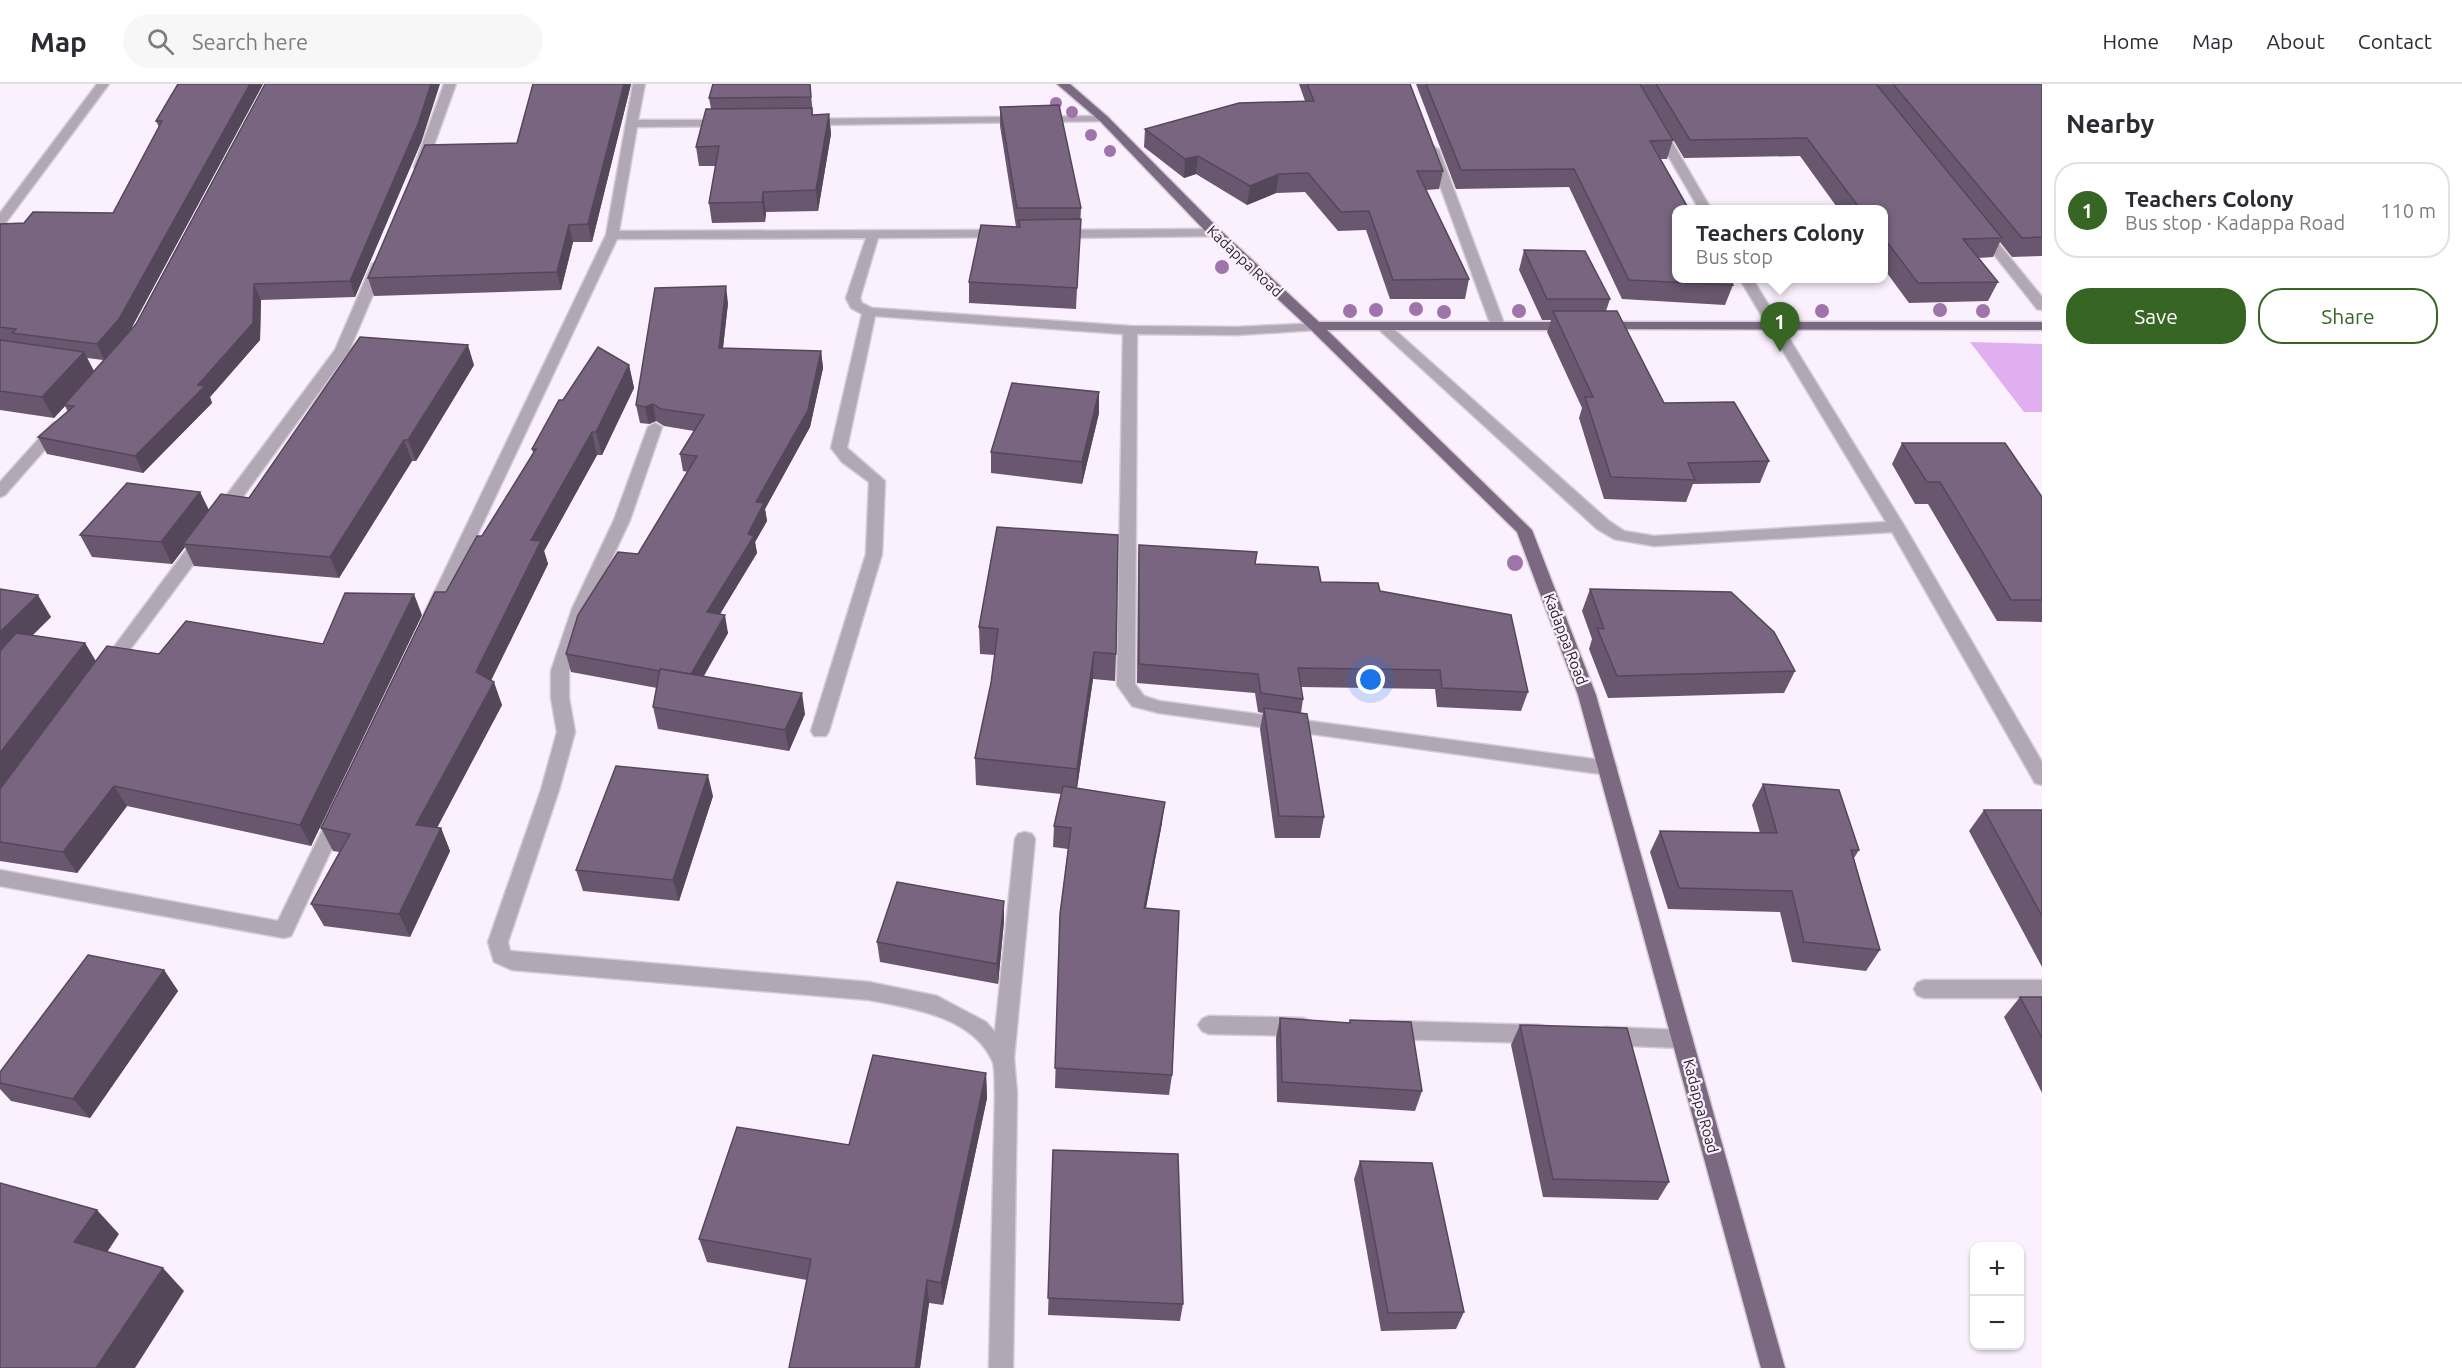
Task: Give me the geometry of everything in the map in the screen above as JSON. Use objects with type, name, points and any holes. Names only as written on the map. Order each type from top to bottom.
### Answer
[{"type":"main road","name":"Kadappa Road","points":[[1063,84],[1104,119],[1215,233],[1315,326],[1524,530],[1587,694],[1773,1368]]},
{"type":"main road","points":[[1315,326],[2042,326]]},
{"type":"street","points":[[0,222],[103,84]]},
{"type":"street","points":[[415,177],[438,123],[450,84]]},
{"type":"street","points":[[426,627],[612,236],[639,84]]},
{"type":"street","points":[[1650,113],[1702,205]]},
{"type":"street","points":[[798,123],[1104,119]]},
{"type":"street","points":[[633,124],[739,123]]},
{"type":"street","points":[[1429,139],[1498,326]]},
{"type":"street","points":[[1975,223],[2042,306]]},
{"type":"street","points":[[1050,234],[1215,233]]},
{"type":"street","points":[[612,236],[1015,234]]},
{"type":"street","points":[[873,235],[853,298],[856,304],[869,312],[1130,330],[1237,331],[1315,326]]},
{"type":"street","points":[[100,678],[342,351],[383,253]]},
{"type":"street","points":[[1747,283],[1897,527],[2042,778]]},
{"type":"street","points":[[820,731],[874,554],[878,482],[866,470],[847,461],[839,448],[869,312]]},
{"type":"street","points":[[1382,326],[1603,525],[1620,535],[1654,541],[1897,527]]},
{"type":"street","points":[[1130,330],[1126,685],[1138,701],[1159,707],[1608,768]]},
{"type":"street","points":[[0,492],[71,412]]},
{"type":"street","points":[[655,427],[622,520],[580,609],[560,671],[560,698],[566,732],[550,790],[498,942],[501,956],[512,961],[869,991],[930,1002],[979,1028],[1003,1058]]},
{"type":"street","points":[[0,878],[284,930],[345,800]]},
{"type":"street","points":[[1001,1368],[1006,1093],[1003,1058],[1025,839]]},
{"type":"street","points":[[1924,989],[2042,989]]},
{"type":"street","points":[[1209,1024],[1327,1028]]},
{"type":"street","points":[[1374,1029],[1564,1035]]},
{"type":"street","points":[[1587,1036],[1682,1039]]},
{"type":"shaded area","points":[[1970,342],[2042,344],[2042,412],[2024,412]]},
{"type":"building","points":[[178,84],[250,84],[119,319],[97,344],[12,333],[16,329],[0,327],[0,224],[24,223],[33,212],[113,213],[162,121],[156,121]]},
{"type":"building","points":[[265,84],[431,84],[418,124],[350,281],[254,284],[253,323],[198,385],[205,386],[135,456],[38,437],[74,406],[64,405],[136,324]]},
{"type":"building","points":[[533,84],[624,84],[588,224],[569,225],[557,272],[368,278],[425,145],[517,143]]},
{"type":"building","points":[[713,84],[810,84],[811,97],[709,98]]},
{"type":"building","points":[[1307,84],[1410,84],[1443,171],[1417,171],[1469,279],[1393,280],[1369,211],[1341,212],[1308,173],[1279,174],[1250,186],[1198,156],[1185,159],[1145,129],[1239,103],[1314,101]]},
{"type":"building","points":[[1426,84],[1640,84],[1673,140],[1650,141],[1686,205],[1672,205],[1672,282],[1629,280],[1574,169],[1461,170]]},
{"type":"building","points":[[1656,84],[1876,84],[2002,238],[1963,239],[1998,282],[1918,283],[1888,243],[1888,205],[1857,205],[1807,138],[1690,140]]},
{"type":"building","points":[[1893,84],[2042,84],[2042,237],[2022,238]]},
{"type":"building","points":[[1059,105],[1081,208],[1017,208],[1000,107]]},
{"type":"building","points":[[812,108],[812,115],[829,114],[816,190],[763,192],[762,202],[709,203],[719,146],[696,147],[706,109]]},
{"type":"building","points":[[1081,219],[1077,288],[969,282],[981,225],[1020,227],[1019,220]]},
{"type":"building","points":[[1524,250],[1585,251],[1610,299],[1547,299]]},
{"type":"building","points":[[1691,283],[1732,283],[1733,285]]},
{"type":"building","points":[[726,286],[719,348],[821,351],[808,410],[756,502],[764,503],[748,534],[754,536],[707,612],[725,615],[691,674],[660,669],[660,671],[566,654],[578,615],[618,552],[638,554],[697,456],[680,454],[704,415],[661,409],[653,404],[645,407],[636,405],[655,288]]},
{"type":"building","points":[[1553,311],[1617,311],[1664,403],[1734,402],[1769,461],[1688,463],[1695,480],[1611,477],[1585,397],[1593,397]]},
{"type":"building","points":[[360,337],[468,345],[408,440],[404,440],[330,557],[183,544],[221,494],[249,498]]},
{"type":"building","points":[[0,340],[84,352],[42,397],[0,391]]},
{"type":"building","points":[[598,347],[629,365],[596,432],[592,432],[531,540],[541,541],[476,672],[494,682],[416,825],[441,828],[399,914],[311,904],[350,834],[321,828],[435,592],[446,592],[477,536],[482,536],[536,449],[532,449],[559,400],[563,400]]},
{"type":"building","points":[[1012,383],[1099,392],[1082,462],[991,452]]},
{"type":"building","points":[[1902,443],[2005,443],[2042,497],[2042,600],[2011,600],[1940,482],[1927,482]]},
{"type":"building","points":[[127,483],[200,492],[161,542],[80,535]]},
{"type":"building","points":[[997,527],[1118,535],[1116,654],[1094,652],[1077,769],[975,758],[991,683],[998,629],[979,627]]},
{"type":"building","points":[[1139,545],[1257,552],[1255,564],[1318,567],[1321,582],[1378,583],[1380,591],[1511,615],[1528,692],[1442,688],[1440,670],[1298,668],[1303,699],[1261,693],[1258,674],[1139,664]]},
{"type":"building","points":[[0,589],[38,595],[0,632]]},
{"type":"building","points":[[1590,589],[1731,592],[1774,632],[1795,671],[1617,676],[1597,628],[1604,629]]},
{"type":"building","points":[[345,593],[414,594],[300,825],[114,786],[63,852],[0,842],[0,789],[107,646],[159,654],[186,621],[323,644]]},
{"type":"building","points":[[16,633],[85,643],[0,753],[0,651]]},
{"type":"building","points":[[660,669],[802,693],[785,730],[653,707]]},
{"type":"building","points":[[1264,708],[1307,714],[1324,817],[1279,816]]},
{"type":"building","points":[[616,766],[708,775],[673,880],[576,870]]},
{"type":"building","points":[[1763,784],[1839,790],[1859,850],[1851,850],[1880,950],[1804,942],[1792,891],[1679,888],[1660,831],[1777,833]]},
{"type":"building","points":[[1063,786],[1165,802],[1144,908],[1179,911],[1172,1075],[1055,1068],[1060,914],[1071,828],[1054,826]]},
{"type":"building","points":[[1984,810],[2042,810],[2042,916]]},
{"type":"building","points":[[897,882],[1004,901],[997,964],[877,942]]},
{"type":"building","points":[[88,955],[164,970],[73,1099],[0,1083],[0,1072]]},
{"type":"building","points":[[2020,997],[2042,997],[2042,1038]]},
{"type":"building","points":[[1280,1018],[1350,1023],[1350,1020],[1411,1022],[1422,1091],[1282,1082]]},
{"type":"building","points":[[1520,1025],[1627,1028],[1669,1182],[1553,1179]]},
{"type":"building","points":[[873,1055],[986,1073],[941,1283],[927,1280],[915,1368],[789,1368],[811,1259],[699,1239],[737,1127],[849,1145]]},
{"type":"building","points":[[1053,1150],[1178,1154],[1183,1304],[1048,1298]]},
{"type":"building","points":[[1360,1161],[1432,1163],[1464,1312],[1388,1313]]},
{"type":"building","points":[[0,1183],[97,1210],[74,1242],[163,1268],[96,1368],[0,1368]]},
{"type":"place","name":"Teachers Colony","points":[[1780,352]]}]
